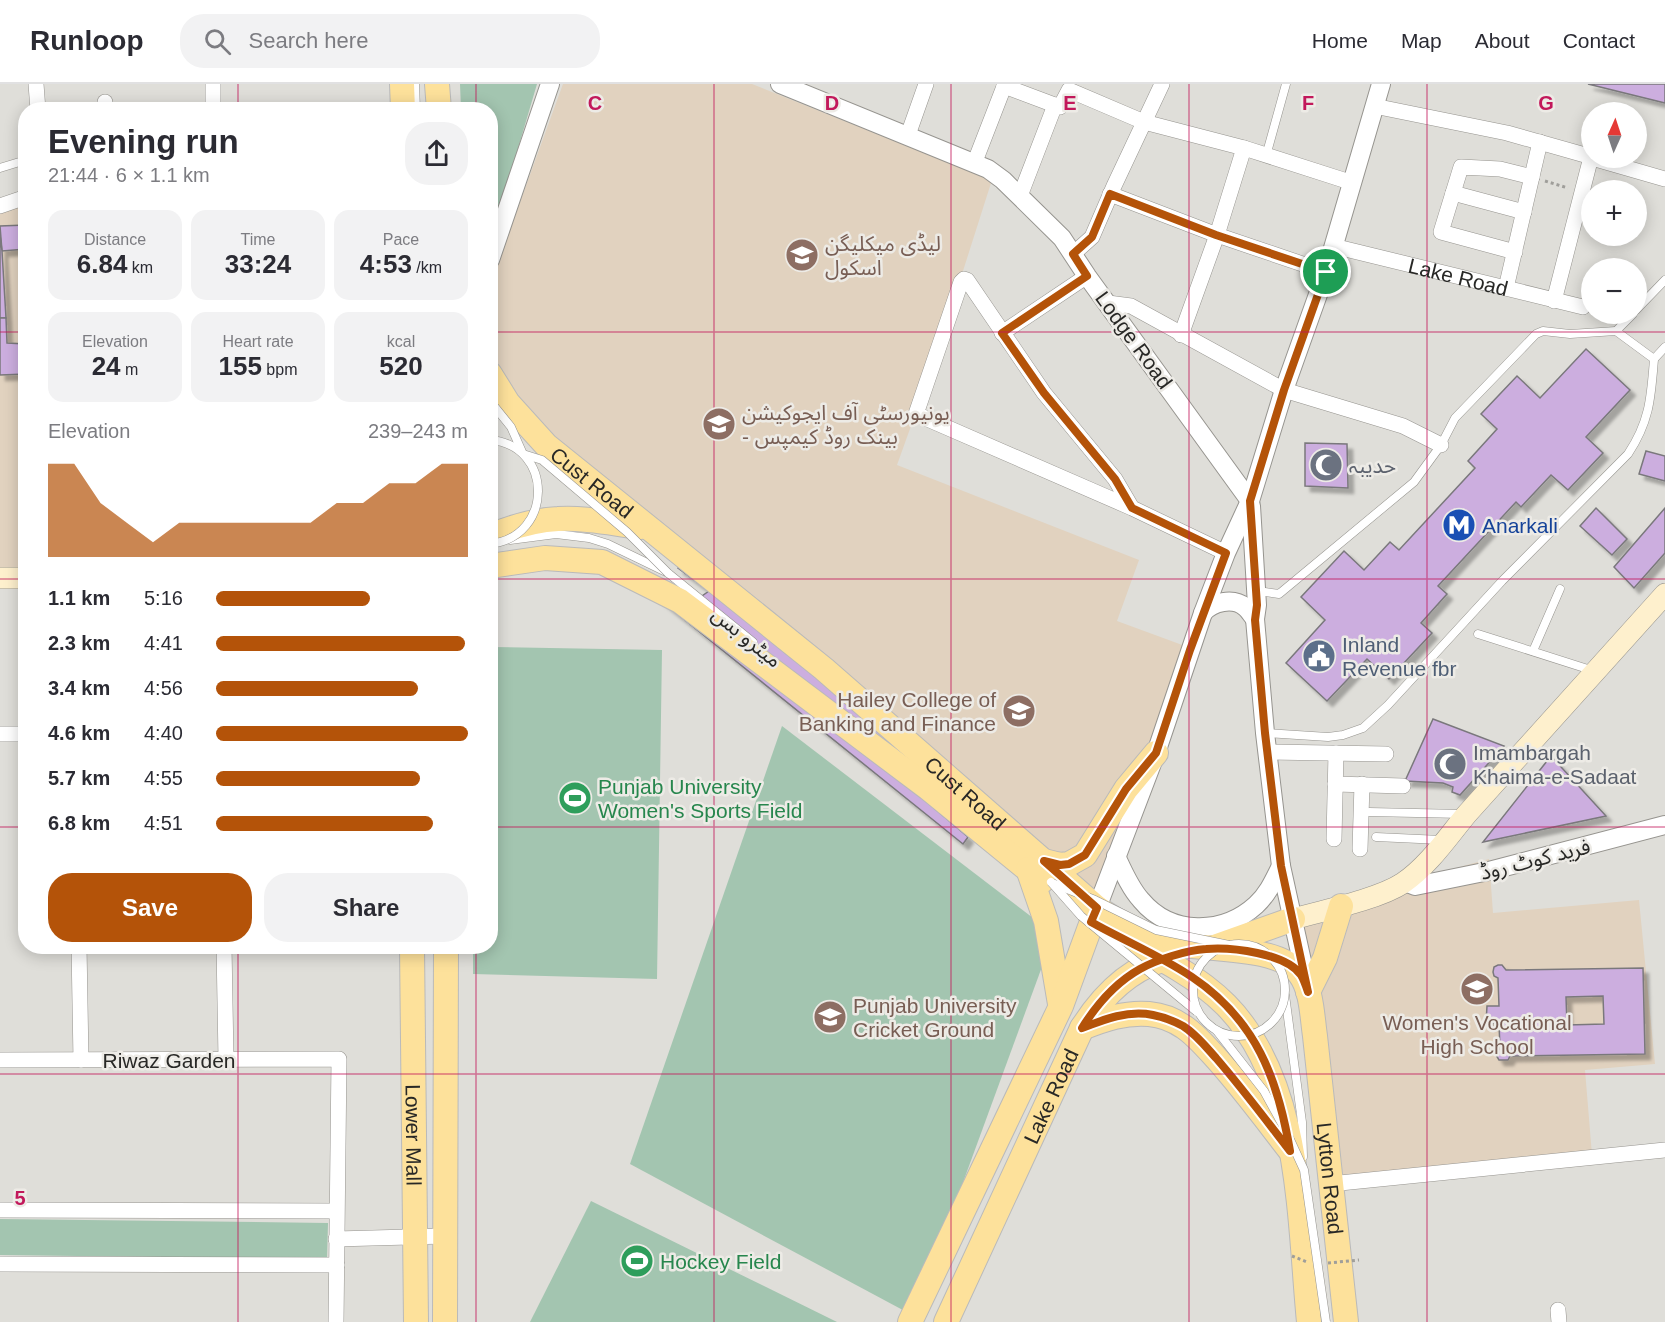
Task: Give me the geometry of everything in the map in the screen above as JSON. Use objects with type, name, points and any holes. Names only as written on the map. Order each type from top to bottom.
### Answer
[{"type":"main road","points":[[402,84],[403,102]]},
{"type":"main road","points":[[437,84],[438,102]]},
{"type":"main road","name":"Cust Road","points":[[498,387],[508,403],[546,444],[824,669],[1041,871],[1094,915],[1201,984],[1226,1005],[1247,1030],[1266,1063],[1279,1094],[1297,1170]]},
{"type":"main road","points":[[500,538],[524,524],[558,519],[597,521],[651,529]]},
{"type":"main road","name":"Cust Road","points":[[498,565],[545,558],[602,562],[680,601],[1041,871]]},
{"type":"main road","points":[[0,579],[18,578]]},
{"type":"main road","points":[[1293,919],[1341,906],[1396,886],[1445,841],[1466,814],[1665,594]]},
{"type":"main road","points":[[1061,1006],[1041,871],[1069,864],[1085,855],[1126,789],[1156,753]]},
{"type":"main road","points":[[1297,993],[1324,958],[1341,906]]},
{"type":"main road","points":[[910,1322],[1061,1006],[1094,915]]},
{"type":"main road","name":"Cust Road","points":[[1094,915],[1170,943],[1217,947],[1281,959],[1301,975],[1297,993],[1315,1036]]},
{"type":"main road","name":"Lake Road","points":[[946,1322],[1082,1028],[1106,994],[1140,969],[1161,960],[1217,947],[1293,919]]},
{"type":"main road","name":"Lower Mall","points":[[412,954],[416,1322]]},
{"type":"main road","name":"Lower Mall","points":[[445,1322],[446,954]]},
{"type":"main road","points":[[1082,1028],[1108,1018],[1128,1014],[1158,1016],[1183,1026],[1200,1040],[1234,1078],[1297,1170]]},
{"type":"main road","name":"Lytton Road","points":[[1315,1036],[1346,1322]]},
{"type":"main road","name":"Lytton Road","points":[[1297,1170],[1309,1322]]},
{"type":"street","points":[[36,84],[37,102]]},
{"type":"street","points":[[213,84],[213,102]]},
{"type":"street","points":[[498,237],[550,84]]},
{"type":"street","name":"Lodge Road","points":[[780,84],[988,169],[1003,180],[1062,238],[1250,501]]},
{"type":"street","points":[[908,135],[926,84]]},
{"type":"street","points":[[1073,254],[1092,237],[1162,84]]},
{"type":"street","points":[[1094,915],[1156,753],[1203,614],[1226,553],[1250,501],[1284,390],[1326,272],[1381,84]]},
{"type":"street","points":[[974,164],[1004,85],[1061,107],[1069,90],[1144,122],[1244,148],[1353,183]]},
{"type":"street","points":[[1020,196],[1054,105]]},
{"type":"street","points":[[1374,106],[1507,133],[1581,154]]},
{"type":"street","points":[[1506,288],[1540,142]]},
{"type":"street","points":[[1181,334],[1244,148]]},
{"type":"street","points":[[1515,252],[1441,231],[1461,167],[1500,169],[1532,177]]},
{"type":"street","points":[[1628,168],[1665,179]]},
{"type":"street","points":[[1453,193],[1524,212]]},
{"type":"street","points":[[1110,194],[1216,235],[1326,272]]},
{"type":"street","points":[[1554,301],[1581,196]]},
{"type":"street","points":[[0,206],[18,200]]},
{"type":"street","name":"Lake Road","points":[[1333,246],[1581,307]]},
{"type":"street","points":[[1002,333],[1087,276]]},
{"type":"street","points":[[1132,508],[1115,479],[1044,393],[968,280],[964,279],[916,414],[1132,508],[1226,553]]},
{"type":"street","points":[[1108,303],[1131,306],[1284,390],[1403,426],[1441,445]]},
{"type":"street","points":[[1250,501],[1257,591],[1255,620],[1266,742],[1281,866],[1293,919],[1297,993]]},
{"type":"street","points":[[1203,614],[1209,606],[1216,603],[1231,603],[1244,606],[1255,620]]},
{"type":"street","points":[[0,734],[18,734]]},
{"type":"street","points":[[1266,742],[1336,753],[1386,754]]},
{"type":"street","points":[[1334,839],[1336,753]]},
{"type":"street","points":[[1335,784],[1402,786]]},
{"type":"street","points":[[1360,849],[1362,784]]},
{"type":"street","name":"فرید کوٹ روڈ","points":[[1396,886],[1415,886],[1490,871],[1665,825]]},
{"type":"street","points":[[1116,856],[1129,884],[1152,912],[1178,925],[1196,928],[1212,927],[1242,915],[1257,904],[1267,892],[1281,866]]},
{"type":"street","points":[[79,954],[81,1060]]},
{"type":"street","points":[[224,954],[226,1059]]},
{"type":"street","name":"Riwaz Garden","points":[[0,1060],[339,1059],[336,1211]]},
{"type":"street","points":[[1330,1184],[1665,1150]]},
{"type":"street","points":[[0,1210],[336,1211],[336,1322]]},
{"type":"street","points":[[336,1239],[445,1236]]},
{"type":"street","points":[[0,1264],[337,1265]]},
{"type":"lane","points":[[415,84],[416,102]]},
{"type":"lane","points":[[1266,156],[1286,84]]},
{"type":"lane","points":[[0,168],[18,162]]},
{"type":"lane","points":[[1647,299],[1665,280]]},
{"type":"lane","points":[[1616,331],[1623,324]]},
{"type":"lane","points":[[1257,591],[1279,594],[1414,482],[1441,445],[1455,418],[1536,334],[1543,331],[1570,334],[1616,331],[1654,359]]},
{"type":"lane","points":[[1266,742],[1304,736],[1343,735],[1363,728],[1388,705],[1502,581],[1628,454],[1641,435],[1648,411],[1654,359],[1665,347]]},
{"type":"lane","points":[[498,411],[511,427],[523,454],[533,468],[538,484],[538,501],[533,517],[523,530],[500,538]]},
{"type":"lane","name":"میٹرو بس","points":[[498,442],[542,460],[627,532],[668,573],[761,648]]},
{"type":"lane","name":"میٹرو بس","points":[[500,538],[556,534],[589,538],[608,544],[668,573]]},
{"type":"lane","points":[[1533,651],[1560,589]]},
{"type":"lane","points":[[1478,634],[1596,671]]},
{"type":"lane","points":[[817,693],[1041,871],[1081,916],[1198,1012],[1217,1031],[1231,1036],[1247,1036],[1261,1031],[1273,1022],[1281,1009],[1297,993]]},
{"type":"lane","points":[[1368,812],[1466,814]]},
{"type":"lane","points":[[1376,837],[1445,841]]},
{"type":"lane","points":[[1041,871],[1156,930],[1217,947],[1197,971],[1193,985],[1198,1012]]},
{"type":"lane","points":[[1297,993],[1302,1122],[1297,1170]]},
{"type":"lane","points":[[1217,1031],[1264,1091],[1287,1133],[1297,1170],[1326,1322]]},
{"type":"path","points":[[1532,177],[1581,192]]},
{"type":"shaded area","points":[[563,84],[752,84],[982,176],[991,183],[934,362],[897,465],[1139,560],[1117,621],[1185,646],[1097,908],[546,445],[498,383],[498,263]]},
{"type":"shaded area","points":[[18,204],[18,578],[0,578],[0,210]]},
{"type":"shaded area","name":"Women's Vocational High School","points":[[1489,859],[1493,913],[1639,900],[1655,1064],[1585,1070],[1592,1155],[1330,1184],[1295,912]]},
{"type":"green space","points":[[460,84],[537,84],[498,216],[498,102],[461,102]]},
{"type":"green space","name":"Punjab University Women's Sports Field","points":[[498,647],[662,650],[657,979],[473,974],[473,954],[498,954]]},
{"type":"green space","points":[[782,726],[1054,934],[914,1316],[630,1164]]},
{"type":"green space","name":"Hockey Field","points":[[591,1201],[837,1322],[530,1322]]},
{"type":"green space","points":[[0,1219],[328,1223],[327,1259],[0,1255]]},
{"type":"building","points":[[1588,84],[1665,84],[1665,103]]},
{"type":"building","points":[[18,225],[18,250],[2,251],[0,226]]},
{"type":"building","points":[[0,235],[2,251],[6,318],[0,318]]},
{"type":"building","points":[[0,318],[6,318],[7,343],[18,344],[18,374],[0,375]]},
{"type":"building","name":"Anarkali","points":[[1586,349],[1630,390],[1586,437],[1603,453],[1568,490],[1551,475],[1521,507],[1516,502],[1438,586],[1447,594],[1421,623],[1432,633],[1389,679],[1367,659],[1327,701],[1286,663],[1325,620],[1301,597],[1344,551],[1364,570],[1390,542],[1399,550],[1475,468],[1468,461],[1497,429],[1481,414],[1517,376],[1540,398]]},
{"type":"building","name":"حدیبہ","points":[[1305,443],[1347,444],[1348,488],[1305,486]]},
{"type":"building","points":[[1646,451],[1665,456],[1665,481],[1639,474]]},
{"type":"building","points":[[1596,508],[1627,539],[1612,555],[1580,526]]},
{"type":"building","points":[[1665,508],[1665,553],[1634,588],[1614,567]]},
{"type":"building","points":[[683,560],[951,787],[934,808],[968,837],[963,844],[655,596],[696,600],[709,591],[678,568]]},
{"type":"building","name":"Imambargah Khaima-e-Sadaat","points":[[1433,719],[1504,746],[1460,795],[1452,792],[1453,787],[1443,783],[1405,781]]},
{"type":"building","points":[[1551,756],[1606,816],[1483,842]]},
{"type":"building","points":[[1502,965],[1506,970],[1643,968],[1645,1054],[1510,1056],[1508,1060],[1499,1060],[1496,1052],[1500,1049],[1499,1023],[1486,1023],[1487,1006],[1499,1006],[1498,978],[1494,976],[1494,967]],"holes":[[[1603,996],[1604,1024],[1567,1025],[1566,997]]]},
{"type":"place","name":"لیڈی میکلیگن اسکول","points":[[802,255]]},
{"type":"place","name":"یونیورسٹی آف ایجوکیشن - بینک روڈ کیمپس","points":[[719,424]]},
{"type":"place","name":"حدیبہ","points":[[1326,465]]},
{"type":"place","name":"Anarkali","points":[[1459,525]]},
{"type":"place","name":"Inland Revenue fbr","points":[[1319,656]]},
{"type":"place","name":"Hailey College of Banking and Finance","points":[[1019,711]]},
{"type":"place","name":"Imambargah Khaima-e-Sadaat","points":[[1450,764]]},
{"type":"place","name":"Punjab University Women's Sports Field","points":[[575,798]]},
{"type":"place","name":"Women's Vocational High School","points":[[1477,989]]},
{"type":"place","name":"Punjab University Cricket Ground","points":[[830,1017]]},
{"type":"place","name":"Hockey Field","points":[[637,1261]]},
{"type":"route","points":[[1326,272],[1216,235],[1110,194],[1092,237],[1073,254],[1087,276],[1002,333],[1044,393],[1115,479],[1132,508],[1226,553],[1190,650],[1156,753],[1118,800],[1085,855],[1069,864],[1060,865],[1044,861],[1097,908],[1091,922],[1141,948],[1161,960],[1193,978],[1226,1005],[1247,1030],[1266,1063],[1279,1094],[1290,1151],[1234,1078],[1200,1040],[1183,1026],[1151,1014],[1128,1014],[1108,1018],[1082,1028],[1106,994],[1140,969],[1161,960],[1205,949],[1248,952],[1281,959],[1301,975],[1308,992],[1281,866],[1267,752],[1258,669],[1255,620],[1257,605],[1250,501],[1284,390],[1326,272]]}]
